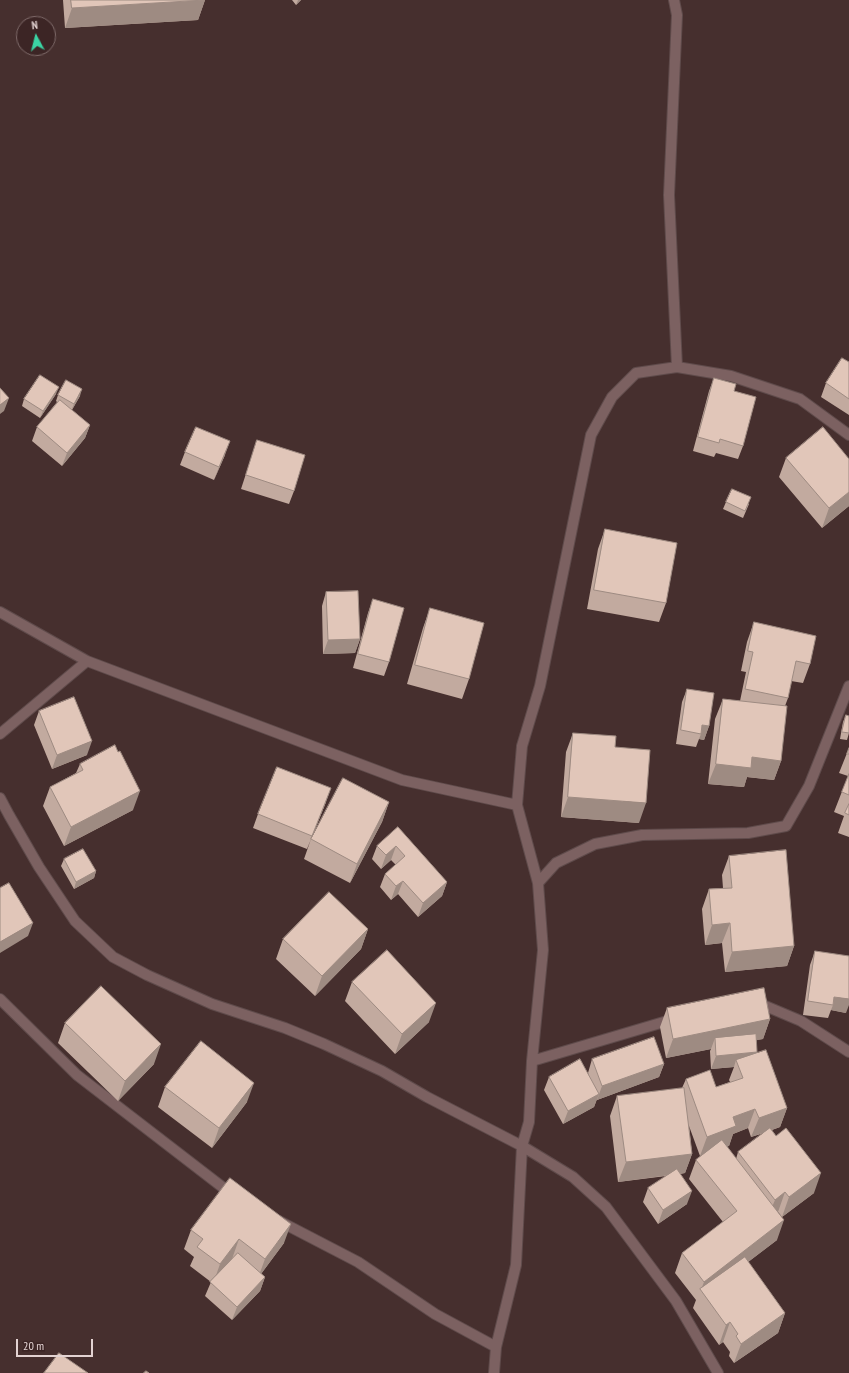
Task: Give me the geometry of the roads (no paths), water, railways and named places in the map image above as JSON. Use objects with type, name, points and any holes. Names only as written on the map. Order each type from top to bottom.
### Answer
[{"type":"street","points":[[674,0],[677,15],[669,195],[677,367]]},
{"type":"street","points":[[494,1373],[496,1347],[516,1265],[522,1146],[529,1122],[532,1061],[543,950],[538,883],[517,804],[522,746],[540,686],[591,435],[612,397],[636,373],[677,367],[731,376],[800,399],[849,435]]},
{"type":"street","points":[[0,612],[87,661],[402,780],[517,804]]},
{"type":"street","points":[[0,734],[87,661]]},
{"type":"street","points":[[538,883],[556,863],[595,844],[642,835],[748,833],[786,826],[809,786],[849,686]]},
{"type":"street","points":[[0,798],[9,816],[40,867],[75,921],[113,957],[148,975],[212,1004],[285,1028],[382,1071],[427,1098],[522,1146],[573,1177],[606,1207],[676,1301],[718,1373]]},
{"type":"street","points":[[748,998],[801,1021],[849,1052]]},
{"type":"street","points":[[0,1000],[77,1075],[245,1203]]},
{"type":"street","points":[[532,1061],[681,1018]]},
{"type":"street","points":[[273,1218],[358,1262],[436,1314],[496,1347]]}]
